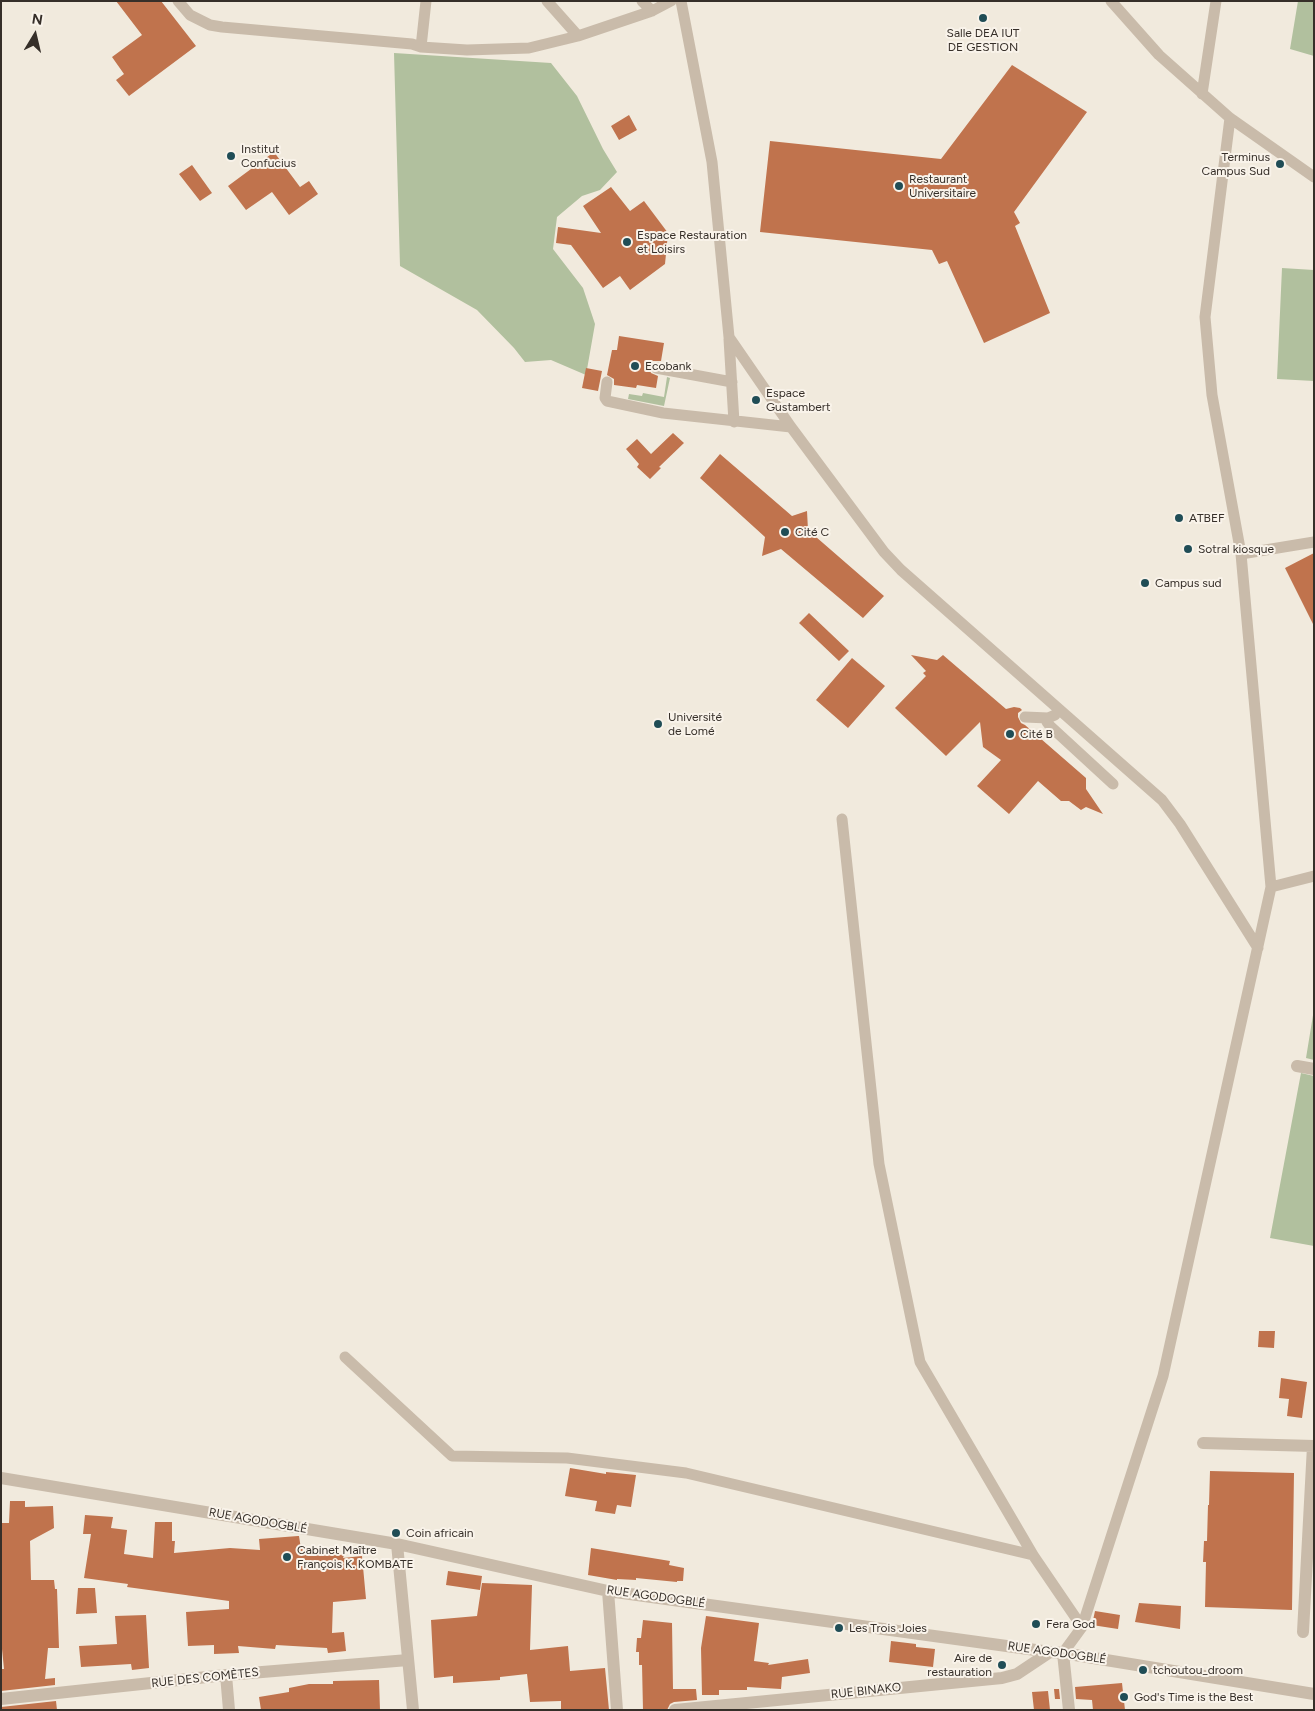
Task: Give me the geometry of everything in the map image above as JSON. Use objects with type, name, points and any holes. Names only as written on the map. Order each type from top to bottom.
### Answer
[{"type":"street","points":[[1297,1066],[1314,1069]]},
{"type":"street","points":[[1203,1443],[1313,1446],[1303,1632]]},
{"type":"street","name":"RUE AGODOGBLÉ","points":[[1,1478],[397,1544],[608,1590],[1063,1653],[1314,1694]]},
{"type":"street","points":[[397,1544],[413,1710]]},
{"type":"street","points":[[608,1590],[617,1710]]},
{"type":"street","name":"RUE BINAKO","points":[[675,1710],[1002,1678],[1016,1674],[1050,1652]]},
{"type":"street","points":[[1063,1653],[1069,1710]]},
{"type":"street","name":"RUE DES COMÈTES","points":[[1,1699],[408,1660]]},
{"type":"street","points":[[226,1676],[229,1710]]},
{"type":"lane","points":[[178,1],[190,15],[216,26],[467,50],[529,48],[578,36],[652,11],[671,1]]},
{"type":"lane","points":[[421,47],[426,1]]},
{"type":"lane","points":[[547,1],[578,36]]},
{"type":"lane","points":[[642,1],[652,11]]},
{"type":"lane","points":[[681,1],[712,162],[729,337],[734,422]]},
{"type":"lane","points":[[1111,1],[1159,55],[1202,94],[1230,118],[1314,177]]},
{"type":"lane","points":[[1202,94],[1216,1]]},
{"type":"lane","points":[[1063,1653],[1082,1627],[1163,1376],[1272,887],[1241,554],[1212,395],[1205,317],[1230,118]]},
{"type":"lane","points":[[729,337],[791,427],[884,552],[901,570],[1162,800],[1180,824],[1258,948]]},
{"type":"lane","points":[[656,368],[732,382]]},
{"type":"lane","points":[[608,382],[605,398],[607,401],[663,413],[791,427]]},
{"type":"lane","points":[[1241,554],[1314,542]]},
{"type":"lane","points":[[1025,717],[1048,718],[1062,712]]},
{"type":"lane","points":[[1048,718],[1047,722],[1050,726],[1113,784]]},
{"type":"lane","points":[[842,818],[880,1164],[920,1362],[1033,1555],[1082,1627]]},
{"type":"lane","points":[[1272,887],[1314,876]]},
{"type":"lane","points":[[345,1357],[452,1456],[567,1458],[686,1473],[1033,1555]]},
{"type":"green space","points":[[1298,1],[1314,1],[1314,56],[1290,49]]},
{"type":"green space","points":[[394,53],[551,63],[577,96],[603,149],[617,172],[600,190],[582,196],[557,217],[553,249],[583,288],[595,324],[586,375],[551,360],[525,362],[477,310],[400,266]]},
{"type":"green space","points":[[1282,268],[1314,270],[1314,381],[1277,379]]},
{"type":"green space","points":[[667,377],[670,378],[664,406],[628,399],[629,394],[642,396],[643,393],[664,397]]},
{"type":"green space","points":[[1314,1009],[1314,1060],[1306,1058]]},
{"type":"green space","points":[[1301,1073],[1314,1076],[1314,1246],[1270,1238]]},
{"type":"building","points":[[116,1],[161,1],[196,46],[129,96],[116,80],[124,74],[112,57],[142,35]]},
{"type":"building","name":"Restaurant Universitaire","points":[[1012,65],[1087,112],[1014,212],[1020,223],[1015,226],[1050,313],[984,343],[947,261],[939,264],[932,250],[760,232],[770,141],[941,159]]},
{"type":"building","points":[[629,115],[637,130],[619,140],[611,126]]},
{"type":"building","points":[[274,152],[300,187],[309,181],[318,194],[289,215],[272,192],[246,210],[228,186]]},
{"type":"building","points":[[192,165],[212,193],[200,201],[179,174]]},
{"type":"building","points":[[611,187],[630,211],[644,201],[668,233],[665,264],[630,290],[620,276],[603,288],[571,245],[556,243],[558,227],[601,233],[583,206]]},
{"type":"building","name":"Ecobank","points":[[619,336],[664,343],[661,361],[653,361],[649,367],[651,373],[658,376],[656,388],[637,385],[636,388],[614,385],[614,379],[607,375],[612,350],[617,350]]},
{"type":"building","points":[[586,368],[602,371],[598,391],[582,388]]},
{"type":"building","points":[[673,433],[684,443],[659,467],[661,468],[650,479],[637,467],[639,464],[626,449],[637,439],[651,454]]},
{"type":"building","name":"Cité C","points":[[720,454],[792,516],[807,511],[808,530],[884,596],[863,618],[781,549],[762,556],[765,537],[700,478]]},
{"type":"building","points":[[1314,553],[1314,626],[1285,568]]},
{"type":"building","points":[[809,613],[849,651],[839,661],[799,623]]},
{"type":"building","points":[[911,655],[937,660],[943,655],[1006,709],[1020,708],[1022,710],[1018,713],[1018,717],[1021,723],[1086,778],[1086,789],[1103,814],[1086,807],[1081,810],[1069,801],[1061,801],[1038,781],[1009,814],[977,786],[1001,760],[983,747],[980,722],[946,756],[895,708],[926,676],[923,673],[926,671]]},
{"type":"building","points":[[852,658],[885,686],[848,728],[816,700]]},
{"type":"building","points":[[1259,1331],[1275,1331],[1274,1348],[1258,1347]]},
{"type":"building","points":[[1281,1378],[1307,1382],[1302,1418],[1287,1416],[1289,1399],[1279,1398]]},
{"type":"building","points":[[570,1468],[606,1474],[606,1472],[636,1475],[631,1507],[617,1505],[615,1514],[595,1511],[597,1501],[565,1496]]},
{"type":"building","points":[[1210,1471],[1294,1473],[1292,1610],[1205,1607],[1206,1562],[1203,1562],[1204,1541],[1207,1541]]},
{"type":"building","points":[[10,1501],[25,1501],[25,1507],[53,1506],[54,1528],[30,1541],[31,1580],[54,1580],[55,1589],[57,1589],[59,1648],[48,1648],[45,1679],[55,1678],[55,1685],[1,1691],[1,1669],[4,1669],[1,1639],[1,1523],[9,1523]]},
{"type":"building","points":[[85,1515],[113,1517],[111,1528],[127,1530],[124,1554],[153,1558],[155,1522],[172,1522],[172,1541],[175,1541],[174,1553],[230,1548],[260,1550],[259,1539],[299,1536],[301,1549],[320,1549],[320,1552],[344,1555],[343,1558],[362,1556],[366,1599],[333,1602],[332,1633],[344,1632],[346,1651],[328,1653],[327,1648],[276,1645],[275,1649],[238,1646],[239,1653],[214,1654],[214,1645],[188,1646],[186,1612],[229,1609],[229,1601],[127,1587],[128,1584],[84,1578],[91,1534],[83,1534]]},
{"type":"building","points":[[591,1548],[670,1561],[669,1565],[684,1568],[683,1581],[636,1578],[636,1580],[617,1580],[588,1575]]},
{"type":"building","points":[[448,1571],[482,1576],[480,1590],[446,1585]]},
{"type":"building","points":[[482,1583],[532,1585],[530,1650],[568,1646],[570,1671],[605,1668],[609,1710],[561,1710],[561,1701],[530,1702],[527,1674],[500,1677],[500,1680],[453,1683],[453,1676],[434,1678],[431,1620],[477,1616]]},
{"type":"building","points":[[78,1588],[95,1588],[97,1613],[76,1614]]},
{"type":"building","points":[[1139,1603],[1181,1606],[1180,1629],[1135,1622]]},
{"type":"building","points":[[1095,1611],[1120,1615],[1118,1629],[1092,1625]]},
{"type":"building","points":[[146,1615],[149,1668],[132,1670],[131,1664],[81,1667],[79,1646],[117,1644],[115,1616]]},
{"type":"building","points":[[706,1616],[759,1623],[754,1661],[769,1663],[768,1665],[808,1659],[810,1673],[782,1677],[781,1689],[747,1687],[747,1690],[719,1690],[719,1695],[702,1695],[701,1648]]},
{"type":"building","points":[[643,1620],[672,1623],[673,1689],[696,1689],[697,1700],[674,1702],[670,1704],[667,1710],[643,1710],[642,1665],[639,1665],[639,1652],[636,1652],[637,1638],[641,1638]]},
{"type":"building","points":[[891,1641],[916,1644],[916,1647],[935,1649],[933,1667],[889,1662]]},
{"type":"building","points":[[379,1680],[380,1710],[261,1710],[259,1697],[289,1692],[289,1688],[309,1684],[333,1684],[333,1681]]},
{"type":"building","points":[[1122,1683],[1125,1710],[1093,1710],[1092,1700],[1076,1699],[1075,1687]]},
{"type":"building","points":[[1054,1689],[1059,1689],[1060,1699],[1055,1699]]},
{"type":"building","points":[[1048,1691],[1050,1710],[1034,1710],[1032,1692]]},
{"type":"building","points":[[56,1701],[57,1710],[1,1710],[1,1707]]},
{"type":"place","name":"Salle DEA IUT DE GESTION","points":[[983,18]]},
{"type":"place","name":"Institut Confucius","points":[[231,156]]},
{"type":"place","name":"Terminus Campus Sud","points":[[1280,164]]},
{"type":"place","name":"Restaurant Universitaire","points":[[899,186]]},
{"type":"place","name":"Espace Restauration et Loisirs","points":[[627,242]]},
{"type":"place","name":"Ecobank","points":[[635,366]]},
{"type":"place","name":"Espace Gustambert","points":[[756,400]]},
{"type":"place","name":"ATBEF","points":[[1179,518]]},
{"type":"place","name":"Cité C","points":[[785,532]]},
{"type":"place","name":"Sotral kiosque","points":[[1188,549]]},
{"type":"place","name":"Campus sud","points":[[1145,583]]},
{"type":"place","name":"Université de Lomé","points":[[658,724]]},
{"type":"place","name":"Cité B","points":[[1010,734]]},
{"type":"place","name":"Coin africain","points":[[396,1533]]},
{"type":"place","name":"Cabinet Maître François K. KOMBATE","points":[[287,1557]]},
{"type":"place","name":"Fera God","points":[[1036,1624]]},
{"type":"place","name":"Les Trois Joies","points":[[839,1628]]},
{"type":"place","name":"Aire de restauration","points":[[1002,1665]]},
{"type":"place","name":"tchoutou_droom","points":[[1143,1670]]},
{"type":"place","name":"God's Time is the Best","points":[[1124,1697]]}]
